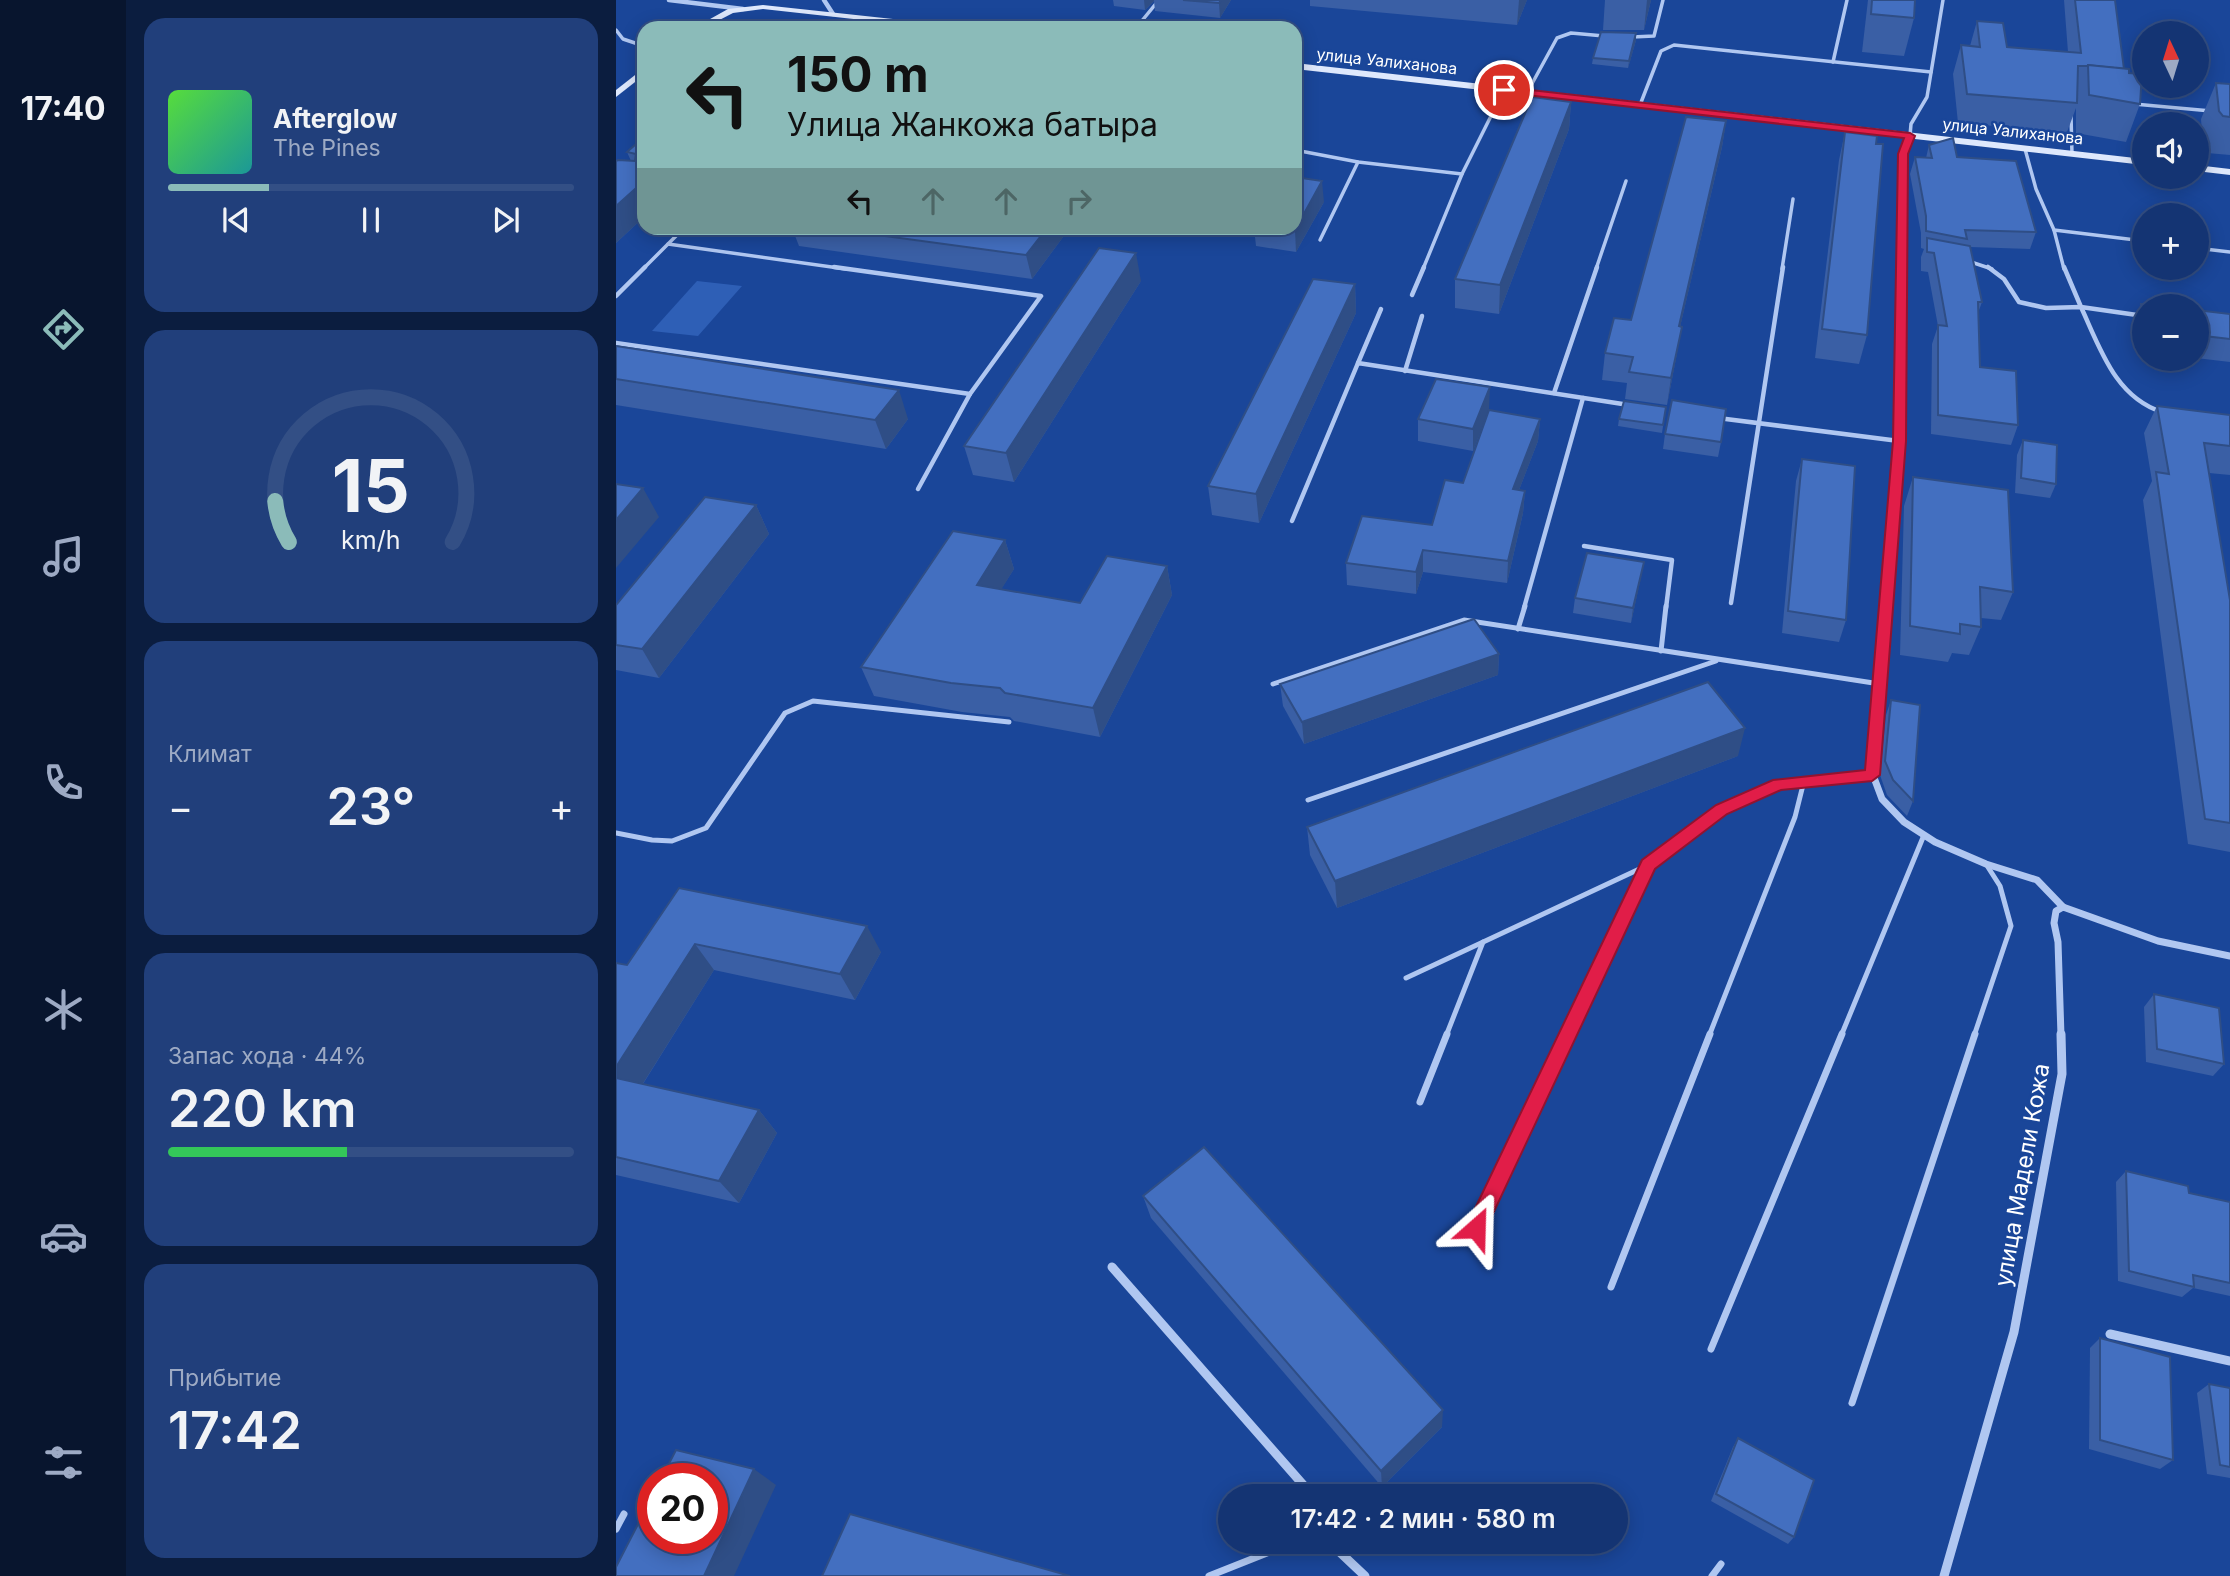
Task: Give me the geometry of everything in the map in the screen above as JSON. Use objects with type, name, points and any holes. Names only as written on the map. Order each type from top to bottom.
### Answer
[{"type":"main road","points":[[710,21],[743,9],[763,7],[896,21]]},
{"type":"main road","name":"улица Уалиханова","points":[[1302,67],[2132,161]]},
{"type":"main road","points":[[616,94],[637,77]]},
{"type":"main road","points":[[2209,170],[2230,172]]},
{"type":"street","points":[[669,0],[743,9]]},
{"type":"street","points":[[824,0],[833,14]]},
{"type":"street","points":[[1910,136],[1903,154],[1899,441],[1872,775],[1882,799],[1904,822],[1924,835],[1986,864],[2036,880],[2063,907],[2158,941],[2230,956]]},
{"type":"street","name":"улица Мадели Кожа","points":[[1944,1576],[2014,1332],[2062,1074],[2058,942],[2054,923],[2056,911],[2063,907]]},
{"type":"street","points":[[1112,1267],[1302,1484]]},
{"type":"street","points":[[2110,1334],[2230,1361]]},
{"type":"street","points":[[1342,1554],[1365,1576]]},
{"type":"lane","points":[[1142,21],[1159,0]]},
{"type":"lane","points":[[1622,37],[1654,36],[1663,0]]},
{"type":"lane","points":[[1833,62],[1847,0]]},
{"type":"lane","points":[[1910,136],[1910,124],[1927,97],[1943,0]]},
{"type":"lane","points":[[616,30],[623,39],[637,44]]},
{"type":"lane","points":[[1528,91],[1557,38],[1571,33],[1609,36]]},
{"type":"lane","points":[[1640,105],[1661,51],[1674,46],[1931,72]]},
{"type":"lane","points":[[1412,295],[1462,174],[1504,90]]},
{"type":"lane","points":[[2128,104],[2217,111]]},
{"type":"lane","points":[[2071,112],[2072,154]]},
{"type":"lane","points":[[2025,149],[2036,189],[2054,230],[2065,272],[2115,374],[2131,398],[2156,411],[2168,413]]},
{"type":"lane","points":[[1302,150],[1358,162],[1462,174]]},
{"type":"lane","points":[[1321,240],[1358,162]]},
{"type":"lane","points":[[1554,393],[1626,181]]},
{"type":"lane","points":[[1731,603],[1793,199]]},
{"type":"lane","points":[[2054,230],[2132,240]]},
{"type":"lane","points":[[616,296],[677,235]]},
{"type":"lane","points":[[668,244],[1041,296],[971,394],[918,489]]},
{"type":"lane","points":[[2209,250],[2230,252]]},
{"type":"lane","points":[[1961,260],[1998,271],[2005,277],[2019,302],[2046,308],[2081,307],[2132,314]]},
{"type":"lane","points":[[1292,522],[1381,309]]},
{"type":"lane","points":[[1405,370],[1423,316]]},
{"type":"lane","points":[[616,343],[971,394]]},
{"type":"lane","points":[[1358,363],[1637,406]]},
{"type":"lane","points":[[1518,629],[1583,398]]},
{"type":"lane","points":[[1705,416],[1899,441]]},
{"type":"lane","points":[[1584,546],[1672,560],[1661,651]]},
{"type":"lane","points":[[1273,684],[1464,620],[1880,684]]},
{"type":"lane","points":[[1308,800],[1719,660]]},
{"type":"lane","points":[[616,833],[665,843],[686,839],[706,828],[785,713],[813,701],[1009,722]]},
{"type":"lane","points":[[1406,978],[1648,865],[1721,810],[1779,784],[1872,775]]},
{"type":"lane","points":[[1611,1287],[1795,817],[1804,781]]},
{"type":"lane","points":[[1711,1349],[1924,835]]},
{"type":"lane","points":[[1852,1403],[2011,926],[2000,886],[1986,864]]},
{"type":"lane","points":[[1476,1228],[1648,865]]},
{"type":"lane","points":[[1420,1102],[1483,942]]},
{"type":"lane","points":[[616,1529],[624,1514]]},
{"type":"lane","points":[[1209,1576],[1265,1554]]},
{"type":"lane","points":[[1712,1576],[1721,1564]]},
{"type":"shaded area","points":[[697,281],[742,286],[698,336],[652,331]]},
{"type":"building","points":[[1183,0],[1221,0],[1219,3]]},
{"type":"building","points":[[1872,0],[1915,0],[1914,18],[1871,14]]},
{"type":"building","points":[[2075,0],[2115,0],[2124,69],[2078,66],[2077,103],[1967,94],[1961,45],[1980,47],[1977,21],[2003,23],[2007,47],[2081,53]]},
{"type":"building","points":[[1601,32],[1636,33],[1629,61],[1593,58]]},
{"type":"building","points":[[2088,65],[2129,69],[2129,73],[2132,73],[2132,98],[2140,98],[2140,104],[2089,95]]},
{"type":"building","points":[[2216,83],[2230,84],[2230,117],[2223,116],[2219,111]]},
{"type":"building","points":[[1532,97],[1571,102],[1500,285],[1455,279]]},
{"type":"building","points":[[1686,117],[1726,121],[1679,326],[1682,327],[1671,378],[1629,372],[1633,357],[1605,353],[1614,318],[1631,320]]},
{"type":"building","points":[[1845,132],[1877,136],[1876,144],[1883,144],[1867,335],[1822,329]]},
{"type":"building","points":[[1953,138],[1957,157],[2016,161],[2036,232],[1965,230],[1967,239],[1926,231],[1926,216],[1915,157],[1932,158],[1929,145]]},
{"type":"building","points":[[637,143],[637,187],[616,206],[616,161],[635,161],[636,154],[627,152]]},
{"type":"building","points":[[1302,178],[1322,181],[1302,217]]},
{"type":"building","points":[[878,235],[1042,235],[1026,255]]},
{"type":"building","points":[[1927,238],[1970,246],[1982,302],[1978,302],[1980,367],[2016,371],[2018,425],[1938,415],[1938,325],[1947,326],[1934,253],[1927,252]]},
{"type":"building","points":[[1099,248],[1136,253],[1006,453],[964,446]]},
{"type":"building","points":[[1313,279],[1355,284],[1256,494],[1208,486]]},
{"type":"building","points":[[2209,312],[2230,314],[2230,339],[2209,337]]},
{"type":"building","points":[[616,346],[899,390],[875,420],[616,379]]},
{"type":"building","points":[[1436,379],[1490,387],[1473,429],[1418,419]]},
{"type":"building","points":[[1672,400],[1726,409],[1721,442],[1665,434]]},
{"type":"building","points":[[1624,401],[1666,407],[1663,425],[1619,419]]},
{"type":"building","points":[[2157,406],[2230,415],[2230,446],[2204,443],[2230,600],[2230,823],[2205,819],[2156,472],[2169,474]]},
{"type":"building","points":[[1489,410],[1540,419],[1513,489],[1525,491],[1508,561],[1423,550],[1416,572],[1346,563],[1362,516],[1432,525],[1445,480],[1463,483]]},
{"type":"building","points":[[2023,440],[2057,445],[2056,484],[2021,478]]},
{"type":"building","points":[[1802,459],[1855,466],[1846,620],[1788,611]]},
{"type":"building","points":[[1913,477],[2008,490],[2013,592],[1980,587],[1981,627],[1960,624],[1960,634],[1910,626]]},
{"type":"building","points":[[616,484],[643,488],[616,520]]},
{"type":"building","points":[[705,497],[756,505],[642,649],[616,645],[616,605]]},
{"type":"building","points":[[953,531],[1005,540],[977,585],[1080,603],[1107,556],[1167,566],[1093,708],[1005,693],[1000,688],[951,683],[861,667]]},
{"type":"building","points":[[1587,553],[1644,562],[1633,608],[1575,598]]},
{"type":"building","points":[[1474,619],[1499,654],[1302,722],[1280,684]]},
{"type":"building","points":[[1708,682],[1745,728],[1335,881],[1307,827]]},
{"type":"building","points":[[1891,700],[1920,705],[1913,801],[1893,780],[1885,761]]},
{"type":"building","points":[[679,888],[867,926],[840,974],[695,944],[616,1067],[616,963],[627,965]]},
{"type":"building","points":[[2154,994],[2219,1008],[2224,1064],[2157,1049]]},
{"type":"building","points":[[616,1078],[759,1110],[719,1181],[616,1157]]},
{"type":"building","points":[[1204,1147],[1443,1410],[1381,1471],[1143,1196]]},
{"type":"building","points":[[2126,1171],[2188,1186],[2189,1193],[2230,1202],[2230,1283],[2193,1275],[2194,1287],[2129,1271]]},
{"type":"building","points":[[2100,1338],[2170,1357],[2173,1460],[2100,1440]]},
{"type":"building","points":[[2209,1384],[2230,1388],[2230,1467],[2220,1465]]},
{"type":"building","points":[[1738,1438],[1814,1480],[1794,1537],[1716,1494]]},
{"type":"building","points":[[676,1450],[754,1469],[728,1525],[728,1463],[669,1463]]},
{"type":"building","points":[[850,1514],[1070,1576],[822,1576]]},
{"type":"building","points":[[637,1526],[637,1554],[714,1554],[704,1576],[616,1576],[616,1567]]},
{"type":"route","points":[[1476,1228],[1648,865],[1721,810],[1779,784],[1872,775],[1899,441],[1903,154],[1910,136],[1504,90]]}]
